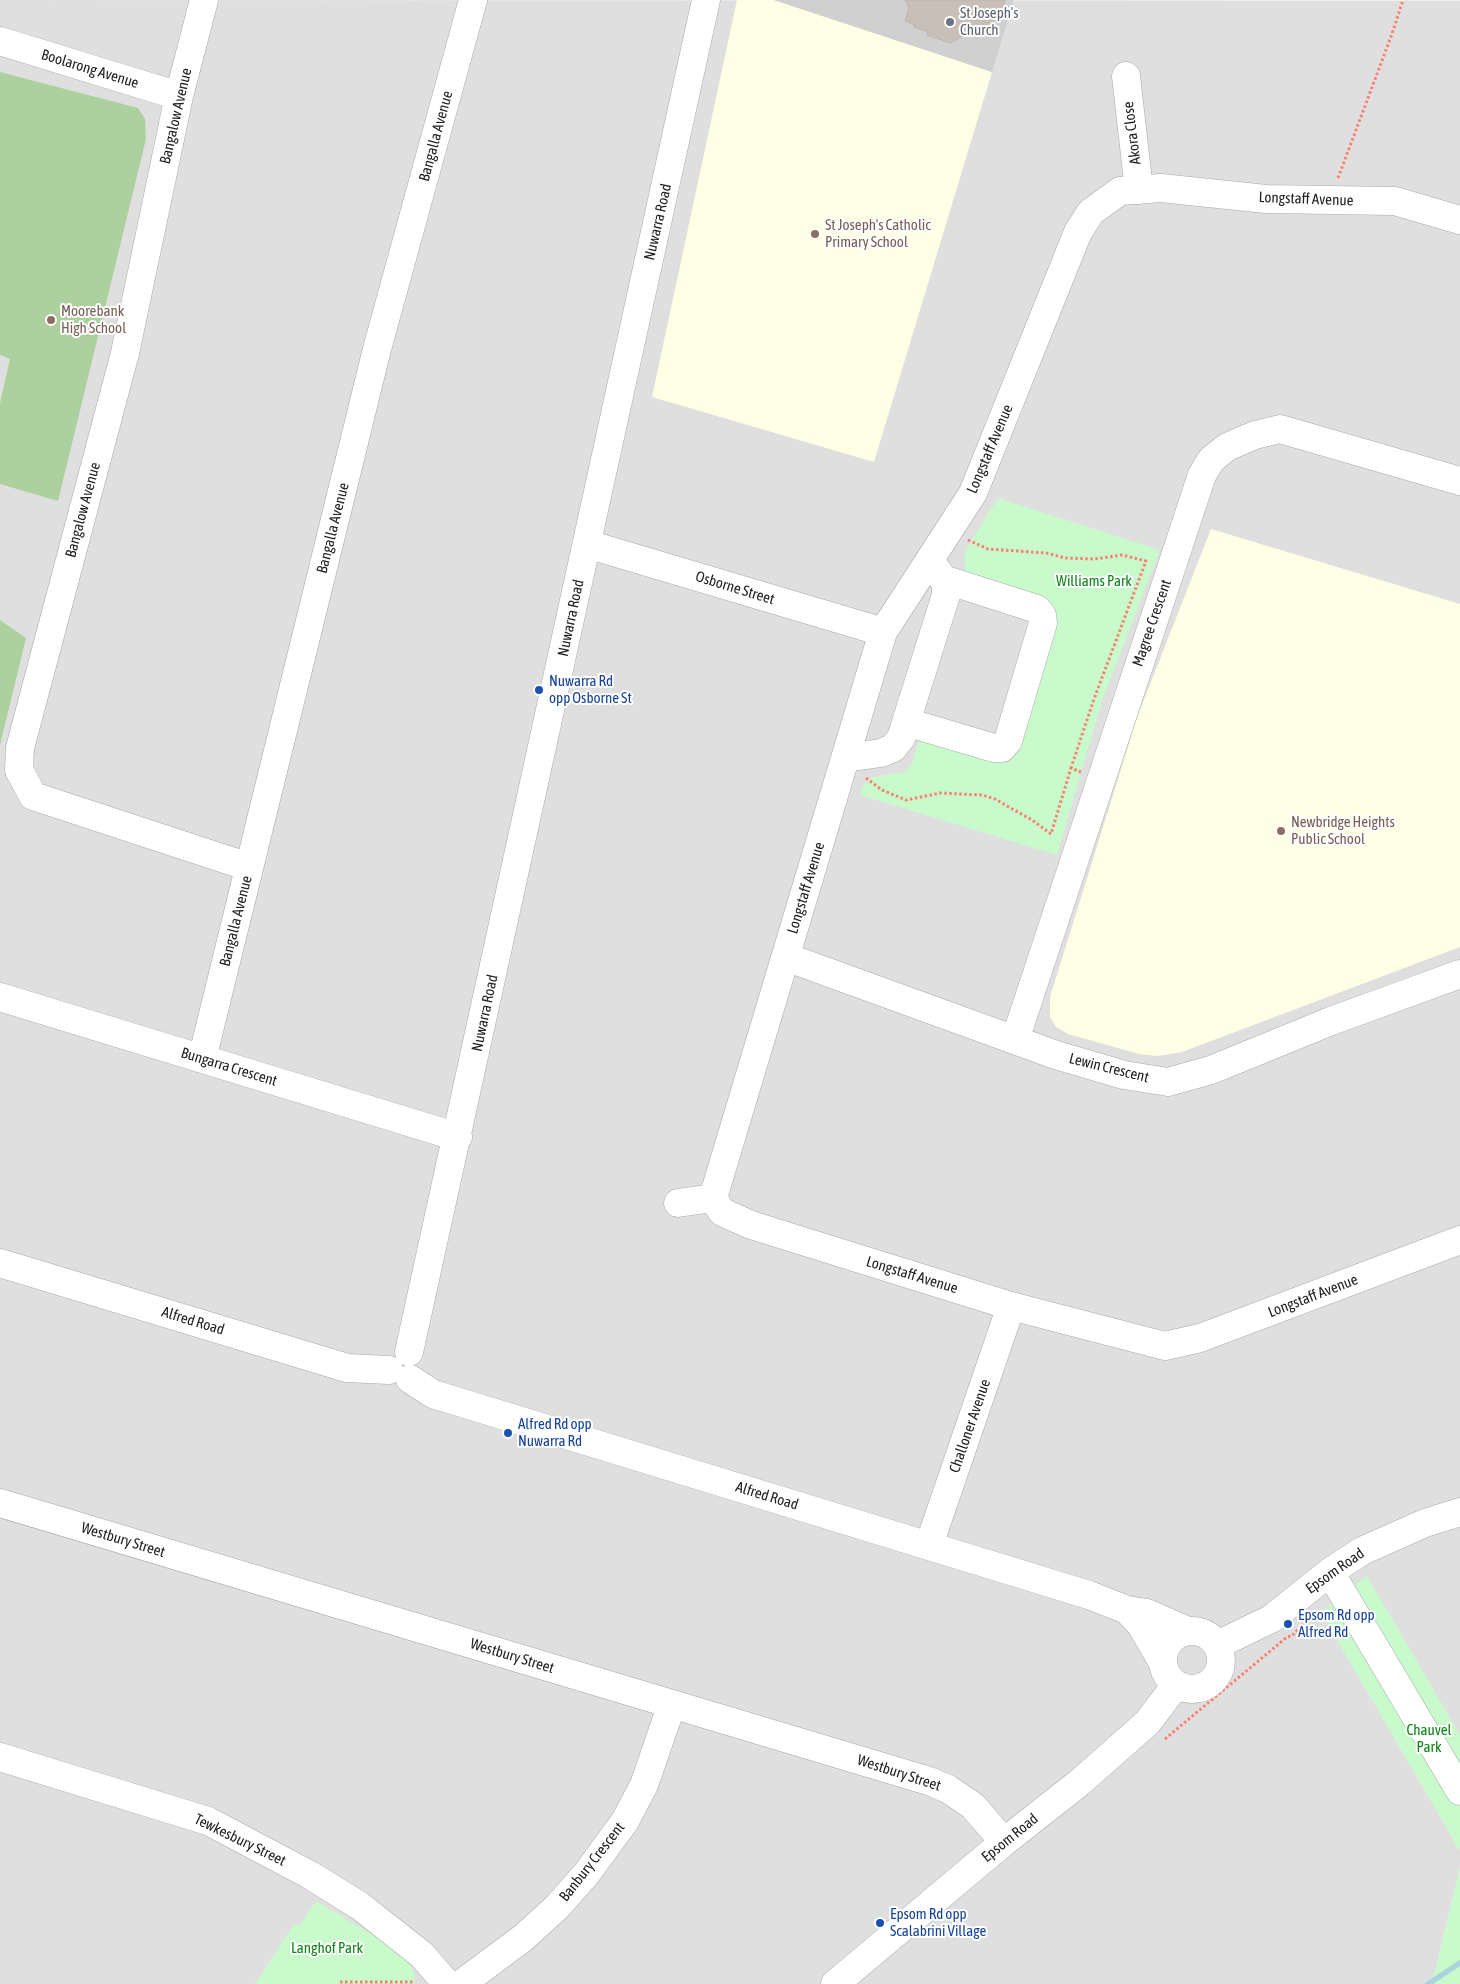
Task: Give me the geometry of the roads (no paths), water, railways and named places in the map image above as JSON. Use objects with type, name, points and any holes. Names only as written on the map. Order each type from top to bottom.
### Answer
[{"type":"street","name":"Bangalow Avenue","points":[[204,0],[179,96],[124,353],[20,748],[19,770],[33,796],[249,867]]},
{"type":"street","name":"Bangalla Avenue","points":[[202,1059],[377,349],[473,0]]},
{"type":"street","name":"Nuwarra Road","points":[[403,1367],[458,1137],[706,0]]},
{"type":"street","name":"Boolarong Avenue","points":[[0,41],[179,96]]},
{"type":"street","name":"Akora Close","points":[[1126,76],[1139,190]]},
{"type":"street","name":"Longstaff Avenue","points":[[1460,220],[1395,201],[1266,198],[1161,188],[1120,191],[1091,212],[1078,232],[973,493],[936,570],[884,632],[713,1198],[722,1212],[751,1225],[1011,1306],[1165,1346],[1200,1338],[1460,1240]]},
{"type":"street","name":"Magree Crescent","points":[[1015,1040],[1100,778],[1202,475],[1211,460],[1227,447],[1255,435],[1280,429],[1460,482]]},
{"type":"street","name":"Osborne Street","points":[[587,544],[884,632]]},
{"type":"street","points":[[845,758],[881,753],[893,748],[901,738],[946,595],[946,583],[936,570]]},
{"type":"street","points":[[906,722],[994,748],[1002,748],[1008,741],[1043,623],[1042,615],[1037,609],[936,570]]},
{"type":"street","name":"Lewin Crescent","points":[[786,957],[1015,1040],[1124,1075],[1168,1082],[1211,1070],[1331,1021],[1460,974]]},
{"type":"street","name":"Bungarra Crescent","points":[[0,997],[458,1137]]},
{"type":"street","points":[[678,1203],[713,1198]]},
{"type":"street","name":"Alfred Road","points":[[0,1262],[347,1368],[403,1367],[433,1394],[1089,1595],[1127,1610],[1148,1612],[1188,1632]]},
{"type":"street","name":"Challoner Avenue","points":[[930,1546],[1011,1306]]},
{"type":"street","name":"Westbury Street","points":[[0,1503],[929,1781],[948,1789],[973,1806],[1004,1842]]},
{"type":"street","name":"Epsom Road","points":[[1218,1645],[1271,1619],[1330,1572],[1379,1542],[1444,1516],[1460,1512]]},
{"type":"street","points":[[1330,1572],[1460,1791]]},
{"type":"street","name":"Alfred Road","points":[[1127,1610],[1141,1626],[1170,1674]]},
{"type":"street","points":[[1188,1632],[1205,1634],[1218,1645],[1222,1662],[1216,1678],[1209,1684],[1193,1690],[1170,1674],[1167,1646],[1179,1634],[1188,1632]]},
{"type":"street","name":"Epsom Road","points":[[835,1984],[1004,1842],[1079,1783],[1147,1723],[1170,1674]]},
{"type":"street","name":"Banbury Crescent","points":[[462,1984],[523,1938],[557,1907],[591,1867],[625,1820],[644,1785],[672,1704]]},
{"type":"street","name":"Tewkesbury Street","points":[[0,1757],[208,1821],[310,1875],[360,1906],[396,1932],[422,1955],[447,1984]]},
{"type":"waterway","points":[[1428,1984],[1460,1963]]},
{"type":"place","name":"St Joseph's Church","points":[[950,22]]},
{"type":"place","name":"St Joseph's Catholic Primary School","points":[[815,234]]},
{"type":"place","name":"Moorebank High School","points":[[51,320]]},
{"type":"place","name":"Nuwarra Rd opp Osborne St","points":[[539,690]]},
{"type":"place","name":"Newbridge Heights Public School","points":[[1281,831]]},
{"type":"place","name":"Alfred Rd opp Nuwarra Rd","points":[[508,1433]]},
{"type":"place","name":"Epsom Rd opp Alfred Rd","points":[[1288,1624]]},
{"type":"place","name":"Epsom Rd opp Scalabrini Village","points":[[880,1923]]},
{"type":"park label","name":"Williams Park","points":[[1094,581]]},
{"type":"park label","name":"Chauvel Park","points":[[1429,1738]]},
{"type":"park label","name":"Langhof Park","points":[[327,1948]]}]
